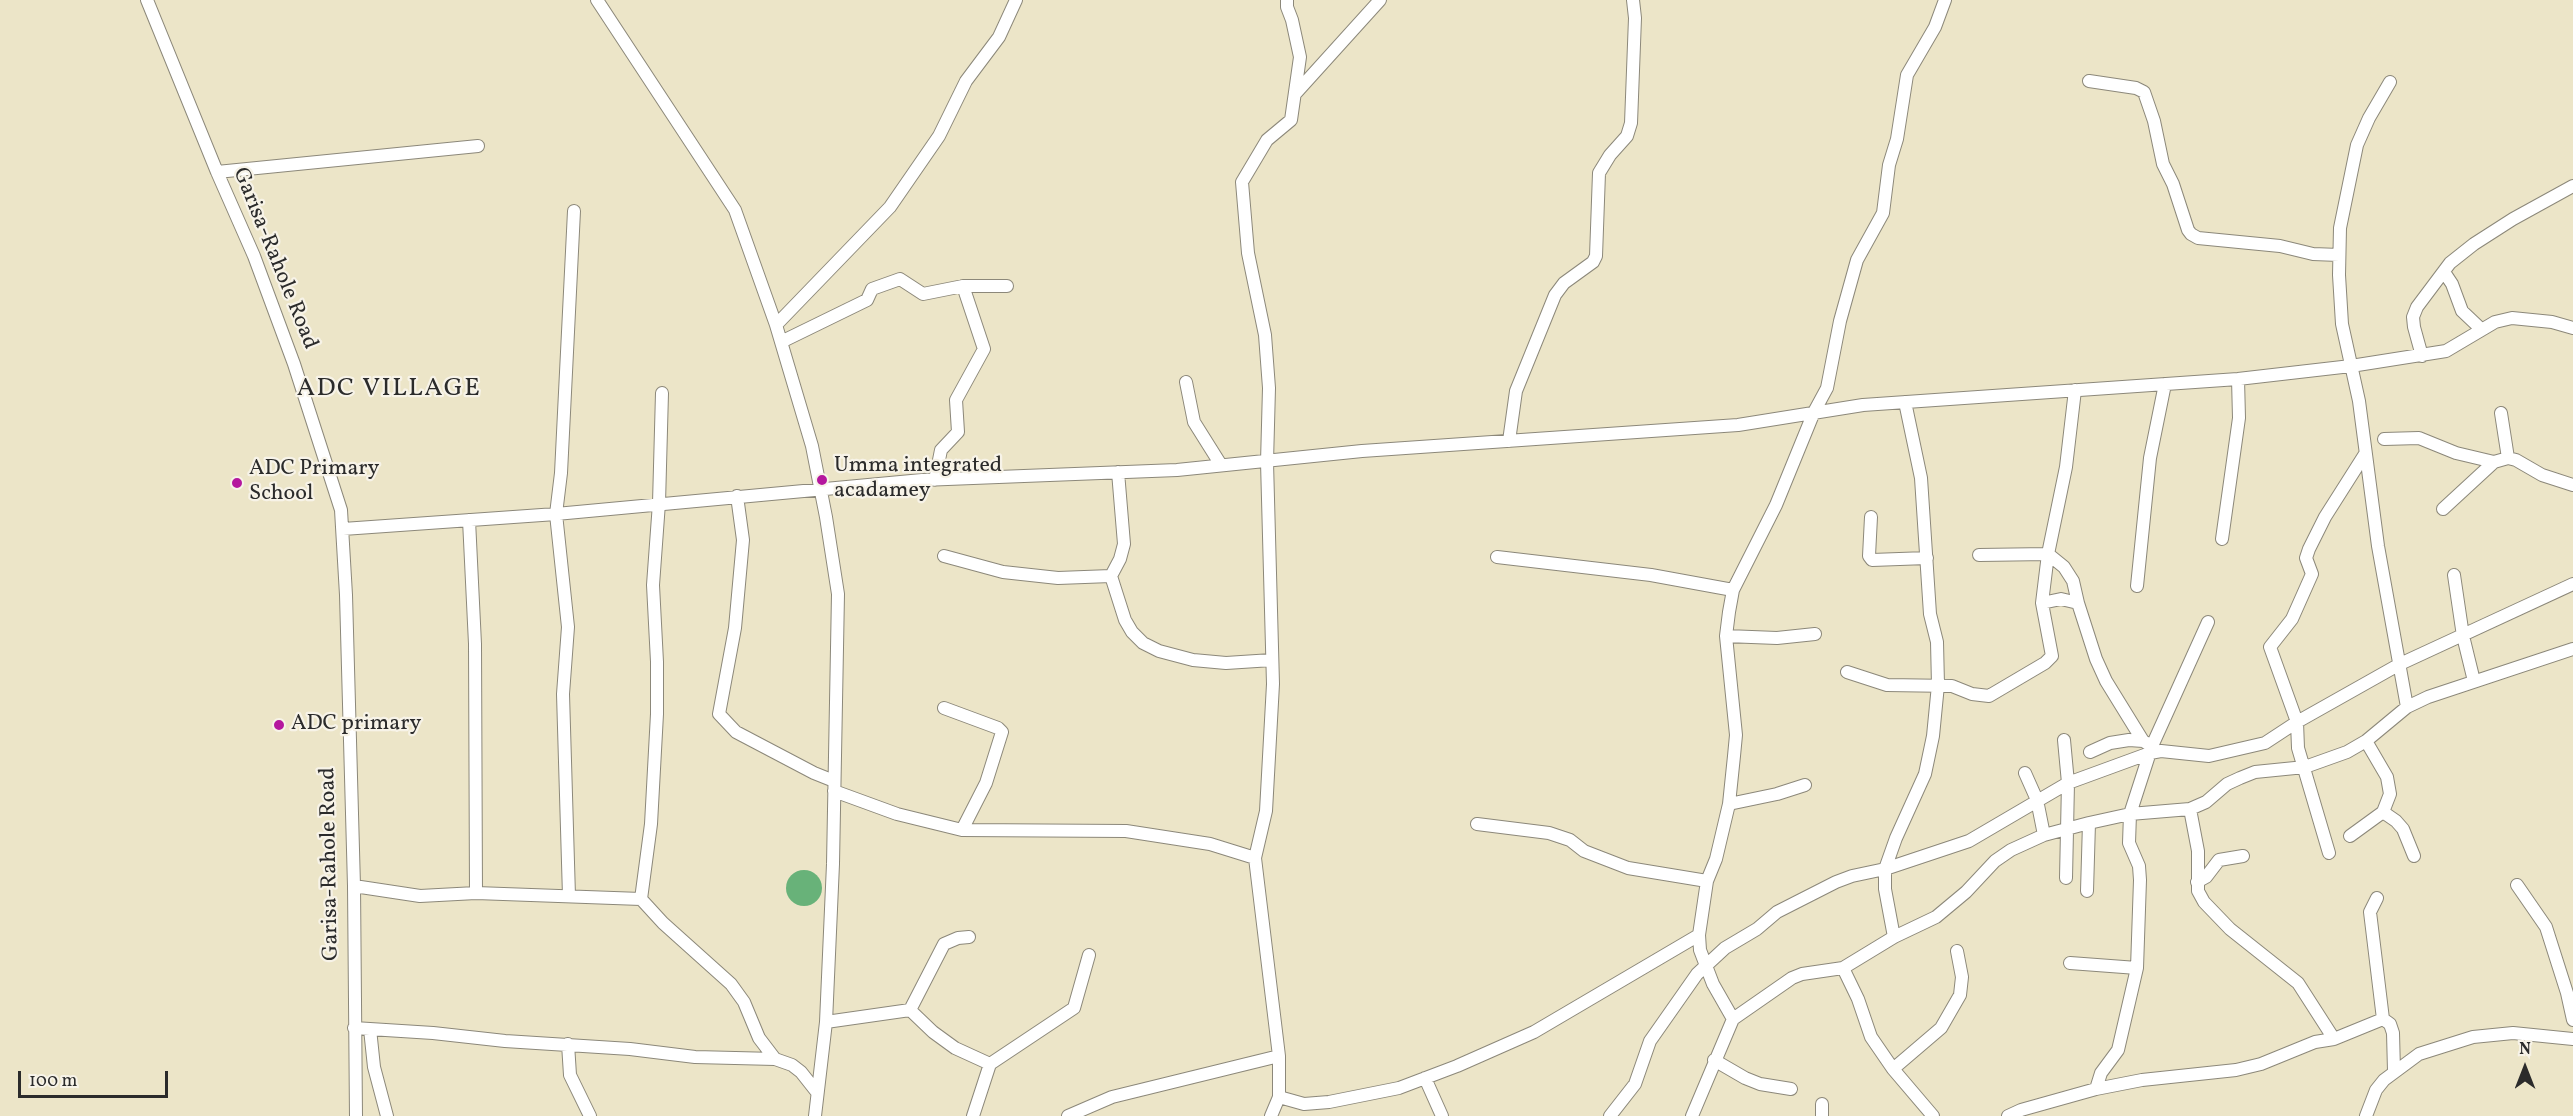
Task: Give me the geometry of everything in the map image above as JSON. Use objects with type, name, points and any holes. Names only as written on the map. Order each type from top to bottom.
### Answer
[{"type":"street","name":"Garisa-Rahole Road","points":[[147,0],[216,172],[254,255],[294,364],[341,510],[354,886],[356,1116]]},
{"type":"street","points":[[597,0],[735,210],[776,325],[812,446],[821,489],[835,563],[838,594],[834,864],[826,1022],[816,1091],[815,1116]]},
{"type":"street","points":[[776,325],[890,207],[939,136],[966,81],[999,37],[1016,0]]},
{"type":"street","points":[[1271,1116],[1279,1097],[1279,1056],[1255,858],[1266,812],[1273,684],[1267,462],[1269,388],[1267,357],[1248,253],[1242,182],[1267,140],[1291,120],[1300,57],[1287,0]]},
{"type":"street","points":[[1294,94],[1380,0]]},
{"type":"street","points":[[1509,441],[1516,391],[1555,295],[1564,283],[1593,262],[1596,256],[1599,173],[1610,155],[1627,136],[1631,123],[1635,18],[1633,0]]},
{"type":"street","points":[[1733,1019],[1713,984],[1700,950],[1699,935],[1707,881],[1716,859],[1729,804],[1736,735],[1726,636],[1733,590],[1776,505],[1814,412],[1827,388],[1840,321],[1857,260],[1883,213],[1889,165],[1897,139],[1907,75],[1935,27],[1945,0]]},
{"type":"street","points":[[2089,81],[2136,88],[2144,92],[2154,121],[2163,164],[2173,184],[2191,234],[2198,238],[2280,246],[2313,254],[2339,255]]},
{"type":"street","points":[[2390,82],[2369,118],[2357,145],[2340,228],[2339,255],[2342,324],[2360,401],[2378,546],[2407,707]]},
{"type":"street","points":[[216,172],[478,146]]},
{"type":"street","points":[[2422,356],[2413,316],[2417,307],[2450,263],[2474,244],[2573,186]]},
{"type":"street","points":[[569,896],[563,694],[568,627],[556,514],[561,473],[574,211]]},
{"type":"street","points":[[2444,272],[2452,284],[2462,311],[2481,329]]},
{"type":"street","points":[[781,342],[867,300],[872,289],[900,279],[923,294],[963,286],[1007,286]]},
{"type":"street","points":[[935,480],[941,450],[958,432],[956,400],[984,349],[963,286]]},
{"type":"street","points":[[343,529],[556,514],[935,480],[1118,472],[1267,462],[1362,451],[1738,425],[1814,412],[1905,402],[2238,379],[2351,366],[2446,351],[2494,322],[2512,318],[2552,322],[2573,328]]},
{"type":"street","points":[[2222,539],[2239,418],[2238,379]]},
{"type":"street","points":[[1186,382],[1194,422],[1221,465]]},
{"type":"street","points":[[2137,586],[2150,458],[2165,384]]},
{"type":"street","points":[[1847,672],[1887,685],[1952,686],[1972,694],[1989,696],[2045,663],[2052,656],[2042,603],[2048,554],[2066,467],[2075,390]]},
{"type":"street","points":[[641,899],[651,824],[656,725],[657,662],[653,585],[659,503],[662,393]]},
{"type":"street","points":[[1894,937],[1883,875],[1896,838],[1925,774],[1933,736],[1938,685],[1936,642],[1930,614],[1920,478],[1905,402]]},
{"type":"street","points":[[2501,413],[2508,458]]},
{"type":"street","points":[[2384,439],[2419,438],[2456,453],[2494,462]]},
{"type":"street","points":[[2329,853],[2298,748],[2297,722],[2270,647],[2292,619],[2312,574],[2313,570],[2306,558],[2309,549],[2325,517],[2365,454]]},
{"type":"street","points":[[2443,509],[2494,462],[2508,458],[2516,459],[2542,475],[2573,485]]},
{"type":"street","points":[[1118,472],[1124,544],[1120,559],[1111,576],[1125,620],[1132,632],[1143,643],[1159,651],[1193,660],[1226,663],[1272,660]]},
{"type":"street","points":[[737,496],[743,540],[735,628],[719,714],[736,732],[834,786],[897,814],[962,831],[1126,831],[1210,844],[1255,858]]},
{"type":"street","points":[[1870,517],[1869,556],[1872,560],[1926,558]]},
{"type":"street","points":[[469,520],[475,644],[476,892]]},
{"type":"street","points":[[1979,555],[2048,554],[2064,567],[2073,581],[2099,666],[2148,747]]},
{"type":"street","points":[[944,556],[1014,573],[1058,578],[1111,576]]},
{"type":"street","points":[[1497,557],[1651,575],[1733,590]]},
{"type":"street","points":[[2454,574],[2463,636],[2474,681]]},
{"type":"street","points":[[2090,752],[2110,743],[2129,740],[2161,751],[2209,756],[2265,743],[2297,722],[2400,664],[2573,584]]},
{"type":"street","points":[[2042,603],[2061,599],[2078,603]]},
{"type":"street","points":[[2096,1089],[2101,1073],[2118,1050],[2137,968],[2140,880],[2139,866],[2129,843],[2130,814],[2148,747],[2208,622]]},
{"type":"street","points":[[1726,636],[1777,638],[1815,634]]},
{"type":"street","points":[[1692,1116],[1733,1019],[1792,978],[1802,974],[1843,968],[1894,937],[1936,917],[1966,892],[1995,861],[2011,850],[2044,835],[2067,828],[2130,814],[2190,809],[2206,802],[2227,784],[2256,772],[2305,767],[2347,752],[2366,741],[2407,707],[2428,697],[2573,649]]},
{"type":"street","points":[[944,708],[998,728],[1002,732],[986,783],[962,831]]},
{"type":"street","points":[[2064,740],[2068,783],[2066,878]]},
{"type":"street","points":[[2350,836],[2383,812],[2390,794],[2389,785],[2366,741]]},
{"type":"street","points":[[1610,1116],[1635,1084],[1650,1041],[1697,974],[1725,948],[1757,929],[1788,905],[1852,876],[1885,869],[1969,841],[2068,783],[2148,747]]},
{"type":"street","points":[[2025,773],[2037,800],[2044,835]]},
{"type":"street","points":[[1729,804],[1778,794],[1805,785]]},
{"type":"street","points":[[2190,809],[2198,851],[2198,891],[2204,902],[2229,929],[2298,983],[2334,1039]]},
{"type":"street","points":[[2383,812],[2396,820],[2403,829],[2414,856]]},
{"type":"street","points":[[2087,891],[2089,823]]},
{"type":"street","points":[[1477,824],[1549,833],[1570,840],[1584,851],[1628,868],[1707,881]]},
{"type":"street","points":[[2197,882],[2206,877],[2219,860],[2243,856]]},
{"type":"street","points":[[2517,885],[2546,927],[2573,1020]]},
{"type":"street","points":[[354,886],[420,896],[476,892],[641,899],[663,923],[731,984],[744,1002],[759,1038],[775,1059]]},
{"type":"street","points":[[2377,898],[2370,912],[2383,1019],[2390,1024],[2393,1032],[2394,1071]]},
{"type":"street","points":[[1279,1097],[1304,1104],[1329,1102],[1399,1088],[1425,1078],[1534,1032],[1699,935]]},
{"type":"street","points":[[910,1010],[944,945],[958,938],[969,937]]},
{"type":"street","points":[[1893,1069],[1941,1028],[1960,995],[1962,977],[1957,951]]},
{"type":"street","points":[[973,1116],[990,1064],[1074,1008],[1089,955]]},
{"type":"street","points":[[2070,963],[2137,968]]},
{"type":"street","points":[[1843,968],[1858,999],[1871,1037],[1893,1069],[1933,1116]]},
{"type":"street","points":[[826,1022],[910,1010]]},
{"type":"street","points":[[910,1010],[933,1032],[955,1048],[990,1064]]},
{"type":"street","points":[[2008,1116],[2021,1110],[2096,1089],[2142,1080],[2236,1070],[2270,1061],[2315,1042],[2334,1039],[2383,1019]]},
{"type":"street","points":[[354,1028],[568,1044],[695,1057],[775,1059],[792,1065],[801,1072],[816,1091]]},
{"type":"street","points":[[370,1029],[374,1067],[387,1116]]},
{"type":"street","points":[[2366,1116],[2376,1090],[2394,1071],[2419,1054],[2473,1037],[2513,1033],[2573,1039]]},
{"type":"street","points":[[568,1044],[570,1075],[590,1116]]},
{"type":"street","points":[[1068,1116],[1112,1097],[1279,1056]]},
{"type":"street","points":[[1714,1060],[1760,1084],[1791,1089]]},
{"type":"street","points":[[1425,1078],[1442,1116]]},
{"type":"green space","points":[[804,870],[817,875],[822,888],[817,901],[804,906],[791,901],[786,888],[791,875]]},
{"type":"place","name":"Umma integrated acadamey","points":[[822,480]]},
{"type":"place","name":"ADC Primary School","points":[[237,483]]},
{"type":"place","name":"ADC primary","points":[[279,725]]},
{"type":"district","name":"ADC VILLAGE","points":[[389,390]]}]
